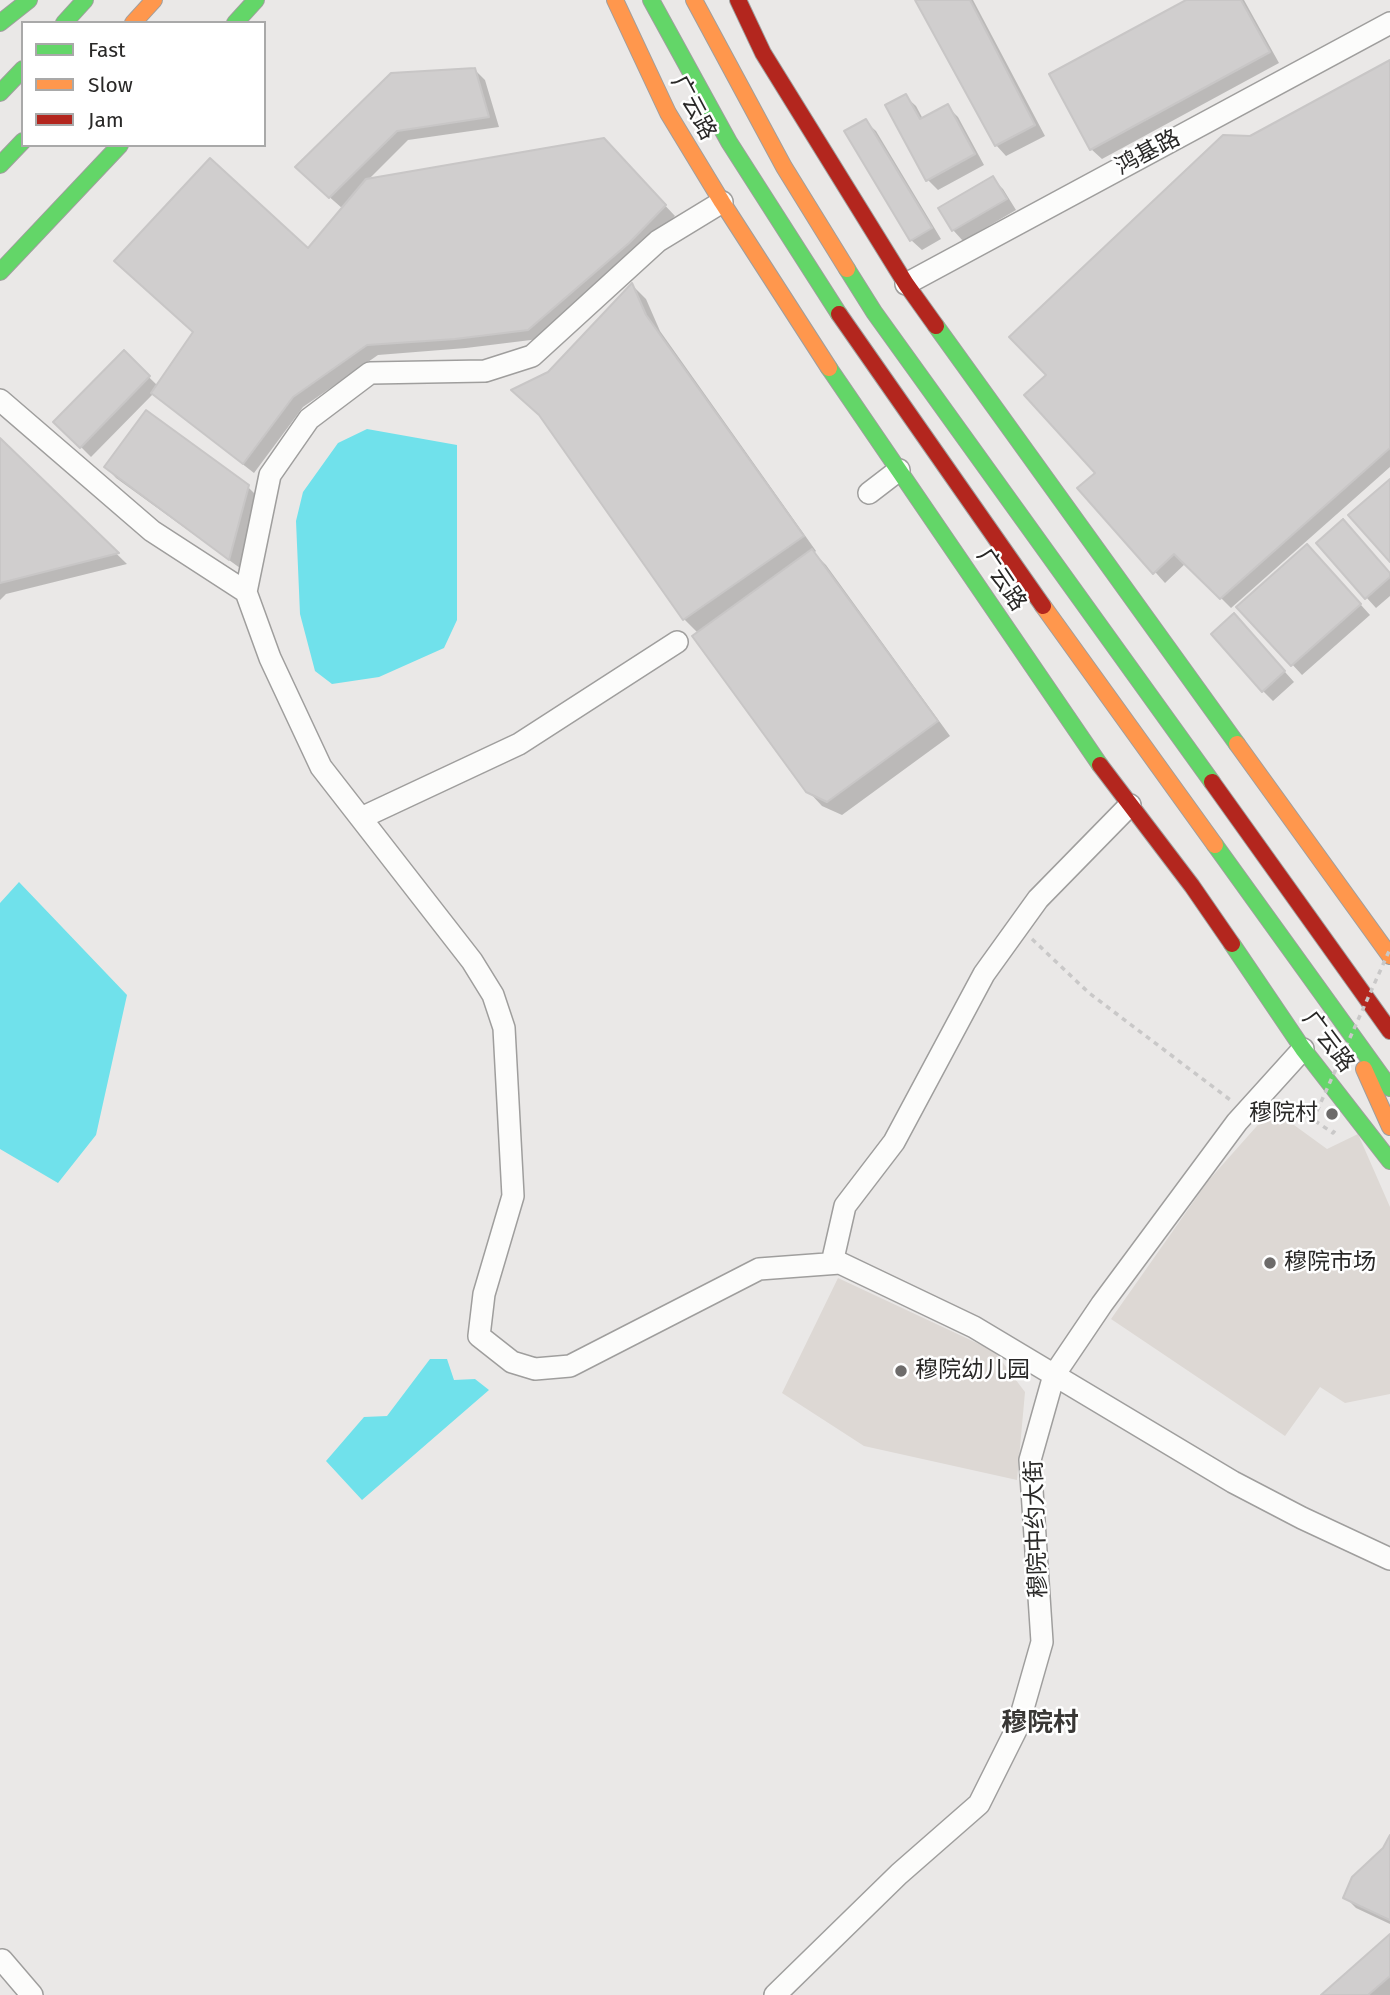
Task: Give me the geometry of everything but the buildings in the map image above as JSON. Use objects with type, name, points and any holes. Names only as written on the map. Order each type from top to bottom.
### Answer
[{"type":"main road","points":[[0,12],[10,0]]},
{"type":"main road","points":[[0,23],[29,0]]},
{"type":"main road","points":[[66,21],[85,0]]},
{"type":"main road","points":[[135,21],[154,0]]},
{"type":"main road","points":[[237,21],[256,0]]},
{"type":"main road","name":"广云路","points":[[615,0],[668,113],[811,341],[1105,772],[1192,886],[1303,1049],[1390,1161]]},
{"type":"main road","name":"广云路","points":[[651,0],[723,130],[831,303],[971,504],[1390,1088]]},
{"type":"main road","points":[[694,0],[785,167],[867,300],[1387,1024]]},
{"type":"main road","points":[[738,0],[763,53],[906,284],[1390,956]]},
{"type":"main road","points":[[0,93],[21,71]]},
{"type":"main road","points":[[0,165],[21,143]]},
{"type":"main road","points":[[0,272],[118,147]]},
{"type":"main road","points":[[1344,1025],[1390,1126]]},
{"type":"street","name":"鸿基路","points":[[906,284],[1390,23]]},
{"type":"street","points":[[722,202],[658,241],[532,356],[485,371],[370,373],[309,419],[270,475],[246,592],[270,658],[321,767],[472,961],[493,995],[504,1028],[513,1196],[484,1294],[479,1336],[512,1362],[535,1369],[570,1366],[759,1269],[840,1263],[975,1327],[1233,1482],[1390,1559]]},
{"type":"street","points":[[0,400],[152,531],[246,592]]},
{"type":"street","points":[[869,493],[899,470]]},
{"type":"street","points":[[361,818],[519,744],[677,642]]},
{"type":"street","points":[[832,1264],[845,1206],[894,1142],[984,974],[1038,899],[1130,805]]},
{"type":"street","name":"穆院中约大街","points":[[775,1995],[899,1874],[979,1804],[1018,1726],[1042,1642],[1030,1461],[1054,1375],[1102,1304],[1245,1112],[1303,1049]]},
{"type":"street","points":[[2,1960],[32,1995]]},
{"type":"path","points":[[1018,926],[1089,993],[1245,1112]]},
{"type":"path","points":[[1317,1111],[1390,949]]},
{"type":"path","points":[[1290,1104],[1333,1133],[1339,1124]]},
{"type":"shaded area","name":"穆院市场","points":[[1272,1109],[1327,1149],[1358,1134],[1390,1207],[1390,1394],[1345,1403],[1320,1387],[1285,1436],[1111,1319],[1208,1181]]},
{"type":"shaded area","name":"穆院幼儿园","points":[[838,1278],[994,1351],[1025,1392],[1017,1480],[864,1446],[782,1393]]},
{"type":"water","points":[[367,429],[457,445],[457,620],[444,648],[379,677],[332,684],[315,671],[300,614],[296,521],[303,492],[338,443]]},
{"type":"water","points":[[19,882],[127,995],[96,1135],[58,1183],[0,1149],[0,903]]},
{"type":"water","points":[[430,1359],[447,1359],[454,1380],[475,1379],[489,1390],[362,1500],[326,1461],[364,1417],[387,1416]]},
{"type":"traffic: fast","points":[[0,23],[29,0]]},
{"type":"traffic: fast","points":[[66,21],[85,0]]},
{"type":"traffic: fast","points":[[237,21],[256,0]]},
{"type":"traffic: fast","points":[[651,0],[729,142],[839,314]]},
{"type":"traffic: fast","points":[[0,93],[21,71]]},
{"type":"traffic: fast","points":[[0,165],[21,143]]},
{"type":"traffic: fast","points":[[0,272],[118,147]]},
{"type":"traffic: fast","points":[[847,269],[874,312],[1212,782]]},
{"type":"traffic: fast","points":[[936,326],[1237,744]]},
{"type":"traffic: fast","points":[[829,368],[1100,765]]},
{"type":"traffic: fast","points":[[1215,845],[1390,1088]]},
{"type":"traffic: fast","points":[[1232,944],[1303,1049],[1390,1161]]},
{"type":"traffic: slow","points":[[135,21],[154,0]]},
{"type":"traffic: slow","points":[[615,0],[668,113],[829,368]]},
{"type":"traffic: slow","points":[[694,0],[784,167],[847,269]]},
{"type":"traffic: slow","points":[[1043,606],[1215,845]]},
{"type":"traffic: slow","points":[[1237,744],[1390,956]]},
{"type":"traffic: slow","points":[[1364,1069],[1390,1127]]},
{"type":"traffic: jam","points":[[738,0],[763,53],[906,284],[936,326]]},
{"type":"traffic: jam","points":[[839,314],[1043,606]]},
{"type":"traffic: jam","points":[[1100,765],[1192,886],[1232,944]]},
{"type":"traffic: jam","points":[[1212,782],[1390,1031]]},
{"type":"place","name":"穆院村","points":[[1332,1114]]},
{"type":"place","name":"穆院市场","points":[[1270,1263]]},
{"type":"place","name":"穆院幼儿园","points":[[901,1371]]},
{"type":"district","name":"穆院村","points":[[1040,1724]]}]
